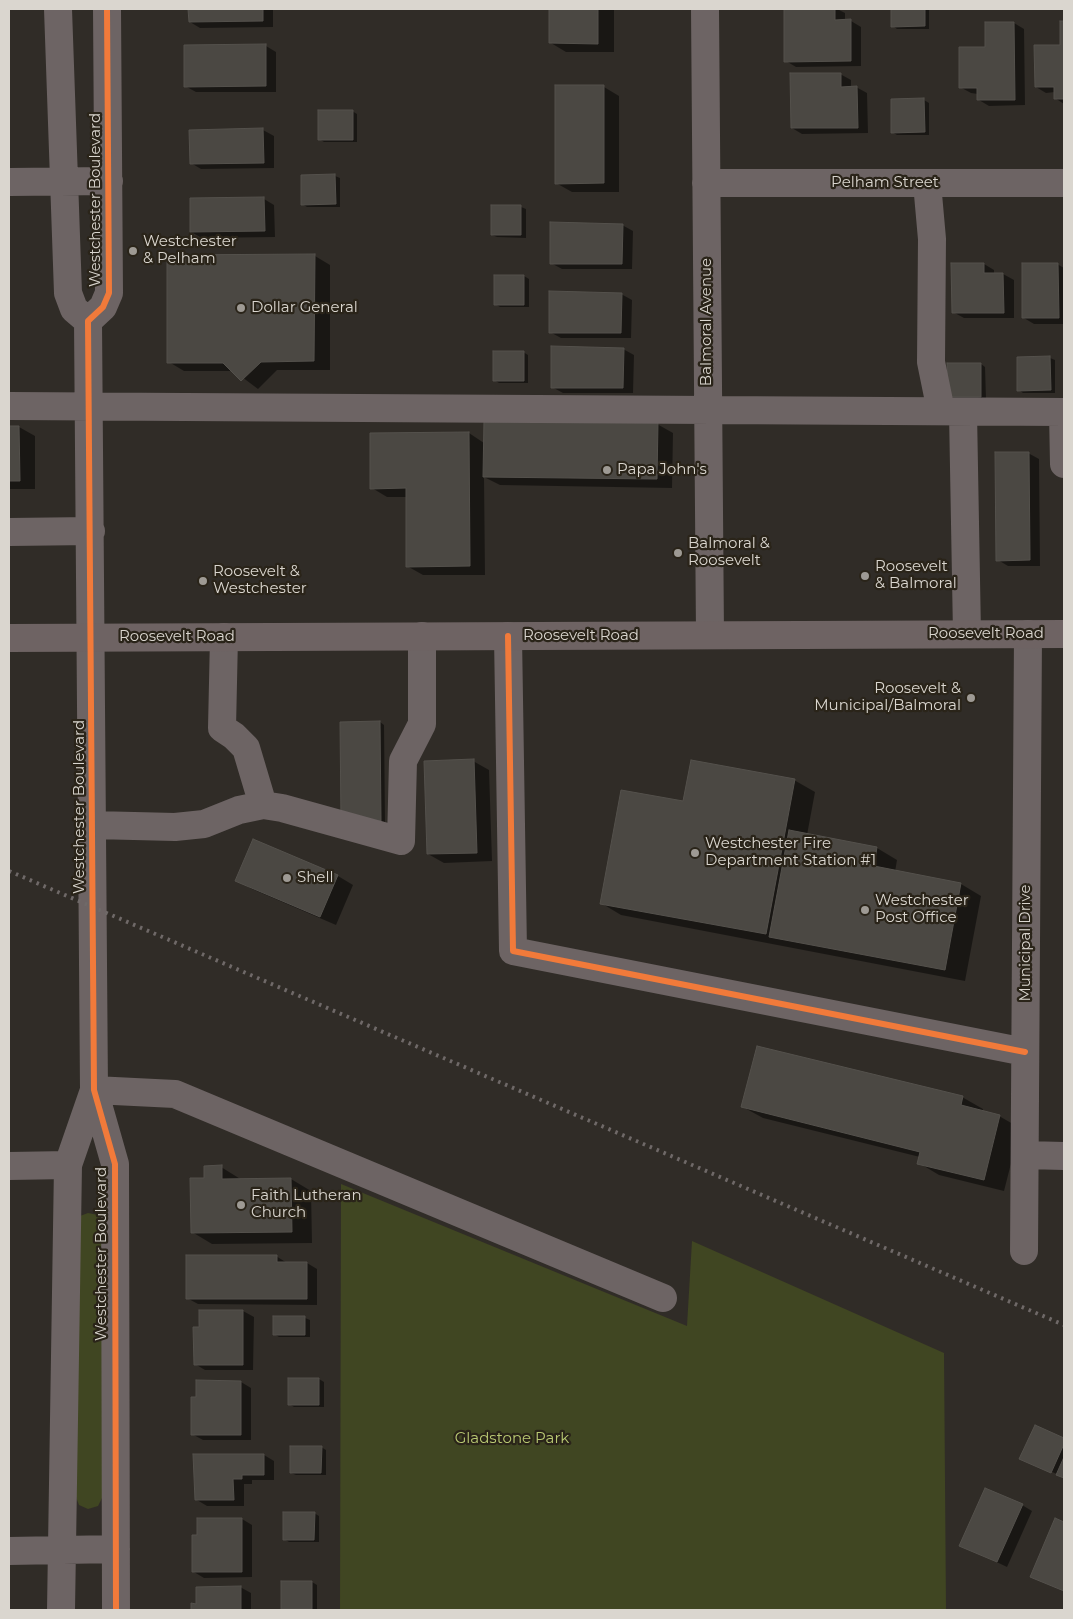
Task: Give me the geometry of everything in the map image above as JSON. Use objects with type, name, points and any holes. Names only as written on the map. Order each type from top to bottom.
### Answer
[{"type":"main road","name":"Roosevelt Road","points":[[9,638],[1064,634]]},
{"type":"street","name":"Westchester Boulevard","points":[[58,9],[68,293],[74,309],[88,321],[91,406],[94,1090],[116,1164],[116,1610]]},
{"type":"street","name":"Westchester Boulevard","points":[[88,321],[103,307],[109,293],[107,9]]},
{"type":"street","name":"Balmoral Avenue","points":[[705,9],[710,635]]},
{"type":"street","points":[[9,182],[109,181]]},
{"type":"street","name":"Pelham Street","points":[[706,183],[1064,184]]},
{"type":"street","points":[[927,183],[932,239],[931,362],[952,412],[967,634]]},
{"type":"street","points":[[9,406],[1064,412],[1064,464]]},
{"type":"street","points":[[9,532],[91,530]]},
{"type":"street","name":"Municipal Drive","points":[[1024,1251],[1028,634]]},
{"type":"street","points":[[92,825],[176,826],[204,824],[239,810],[263,805],[282,808],[401,842],[403,762],[422,724],[422,636]]},
{"type":"street","points":[[508,636],[513,951],[1025,1052]]},
{"type":"street","points":[[224,637],[222,728],[234,736],[246,748],[263,805]]},
{"type":"street","name":"Westchester Boulevard","points":[[61,1610],[68,1165],[94,1090]]},
{"type":"street","points":[[94,1090],[176,1094],[663,1298]]},
{"type":"street","points":[[1025,1155],[1064,1156]]},
{"type":"street","points":[[9,1166],[68,1165]]},
{"type":"street","points":[[9,1551],[116,1549]]},
{"type":"green space","name":"Gladstone Park","points":[[341,1184],[687,1326],[692,1241],[944,1353],[946,1610],[340,1610]]},
{"type":"green space","points":[[88,1213],[98,1215],[103,1221],[102,1498],[98,1506],[88,1509],[79,1505],[76,1497],[80,1216]]},
{"type":"building","points":[[188,9],[263,9],[263,21],[189,22]]},
{"type":"building","points":[[549,9],[598,9],[598,44],[549,43]]},
{"type":"building","points":[[784,9],[835,9],[835,20],[851,19],[851,61],[784,62]]},
{"type":"building","points":[[891,9],[925,9],[925,26],[891,27]]},
{"type":"building","points":[[1060,21],[1064,21],[1064,99],[1054,99],[1054,87],[1035,87],[1034,45],[1060,45]]},
{"type":"building","points":[[985,22],[1014,22],[1015,100],[977,100],[977,88],[959,88],[959,47],[985,47]]},
{"type":"building","points":[[266,44],[266,86],[184,87],[184,45]]},
{"type":"building","points":[[790,73],[841,73],[841,87],[857,86],[858,128],[791,128]]},
{"type":"building","points":[[555,85],[604,85],[604,183],[555,184]]},
{"type":"building","points":[[924,98],[925,132],[891,133],[891,99]]},
{"type":"building","points":[[318,110],[353,110],[353,140],[318,140]]},
{"type":"building","points":[[263,128],[264,163],[190,164],[189,130]]},
{"type":"building","points":[[335,174],[336,204],[301,205],[301,175]]},
{"type":"building","points":[[264,197],[265,231],[190,232],[190,198]]},
{"type":"building","points":[[491,205],[521,205],[521,235],[491,235]]},
{"type":"building","points":[[550,222],[623,224],[622,264],[550,264]]},
{"type":"building","name":"Dollar General","points":[[315,254],[314,361],[261,362],[241,381],[223,363],[167,363],[167,255]]},
{"type":"building","points":[[951,263],[984,263],[984,273],[1003,273],[1004,313],[952,313]]},
{"type":"building","points":[[1022,263],[1058,263],[1059,318],[1022,318]]},
{"type":"building","points":[[494,275],[524,275],[524,305],[494,305]]},
{"type":"building","points":[[549,291],[622,293],[621,333],[549,333]]},
{"type":"building","points":[[551,346],[624,348],[623,388],[551,388]]},
{"type":"building","points":[[493,351],[524,351],[524,381],[493,381]]},
{"type":"building","points":[[1050,356],[1051,390],[1017,391],[1017,357]]},
{"type":"building","points":[[947,363],[981,363],[981,397],[948,397]]},
{"type":"building","points":[[484,420],[658,422],[657,479],[483,477]]},
{"type":"building","points":[[9,426],[19,426],[20,481],[9,481]]},
{"type":"building","points":[[469,432],[470,566],[406,567],[406,488],[370,489],[370,433]]},
{"type":"building","points":[[995,452],[1029,452],[1030,560],[996,561]]},
{"type":"building","points":[[380,721],[381,821],[341,821],[340,722]]},
{"type":"building","points":[[474,759],[477,853],[427,854],[424,761]]},
{"type":"building","name":"Westchester Fire Department Station #1","points":[[691,760],[795,779],[766,934],[600,904],[621,790],[683,801]]},
{"type":"building","name":"Westchester Post Office","points":[[789,830],[877,847],[874,866],[961,883],[945,970],[769,937]]},
{"type":"building","name":"Shell","points":[[253,839],[338,875],[320,917],[235,881]]},
{"type":"building","points":[[757,1046],[963,1096],[961,1105],[1000,1115],[984,1180],[917,1164],[920,1152],[741,1107]]},
{"type":"building","name":"Faith Lutheran Church","points":[[222,1165],[222,1179],[291,1178],[292,1232],[191,1233],[190,1178],[204,1178],[204,1166]]},
{"type":"building","points":[[186,1255],[277,1255],[277,1262],[307,1262],[307,1299],[186,1299]]},
{"type":"building","points":[[199,1310],[243,1310],[243,1365],[194,1365],[193,1327],[199,1327]]},
{"type":"building","points":[[273,1316],[305,1316],[305,1335],[273,1335]]},
{"type":"building","points":[[288,1378],[319,1378],[319,1405],[288,1405]]},
{"type":"building","points":[[196,1380],[241,1381],[241,1435],[191,1435],[191,1397],[196,1397]]},
{"type":"building","points":[[1035,1425],[1064,1438],[1064,1444],[1051,1473],[1019,1459]]},
{"type":"building","points":[[290,1446],[322,1446],[321,1473],[290,1473]]},
{"type":"building","points":[[193,1454],[264,1454],[264,1475],[242,1475],[242,1479],[233,1479],[234,1500],[195,1500]]},
{"type":"building","points":[[1064,1457],[1064,1478],[1056,1475]]},
{"type":"building","points":[[985,1488],[1023,1504],[997,1562],[959,1546]]},
{"type":"building","points":[[283,1512],[315,1512],[314,1540],[283,1540]]},
{"type":"building","points":[[197,1518],[242,1518],[242,1572],[192,1572],[192,1535],[197,1535]]},
{"type":"building","points":[[1055,1518],[1064,1522],[1064,1591],[1030,1577]]},
{"type":"building","points":[[281,1581],[312,1581],[312,1609],[281,1609]]},
{"type":"building","points":[[241,1586],[241,1610],[191,1610],[191,1603],[196,1604],[196,1587]]},
{"type":"railway","points":[[9,871],[1064,1325]]},
{"type":"cycle path","points":[[107,9],[109,293],[103,307],[88,321],[94,1090],[115,1164],[116,1610]]},
{"type":"cycle path","points":[[508,636],[513,951],[1025,1052]]},
{"type":"place","name":"Westchester & Pelham","points":[[133,251]]},
{"type":"place","name":"Dollar General","points":[[241,308]]},
{"type":"place","name":"Papa John's","points":[[607,470]]},
{"type":"place","name":"Balmoral & Roosevelt","points":[[678,553]]},
{"type":"place","name":"Roosevelt & Balmoral","points":[[865,576]]},
{"type":"place","name":"Roosevelt & Westchester","points":[[203,581]]},
{"type":"place","name":"Roosevelt & Municipal/Balmoral","points":[[971,698]]},
{"type":"place","name":"Westchester Fire Department Station #1","points":[[695,853]]},
{"type":"place","name":"Shell","points":[[287,878]]},
{"type":"place","name":"Westchester Post Office","points":[[865,910]]},
{"type":"place","name":"Faith Lutheran Church","points":[[241,1205]]}]
